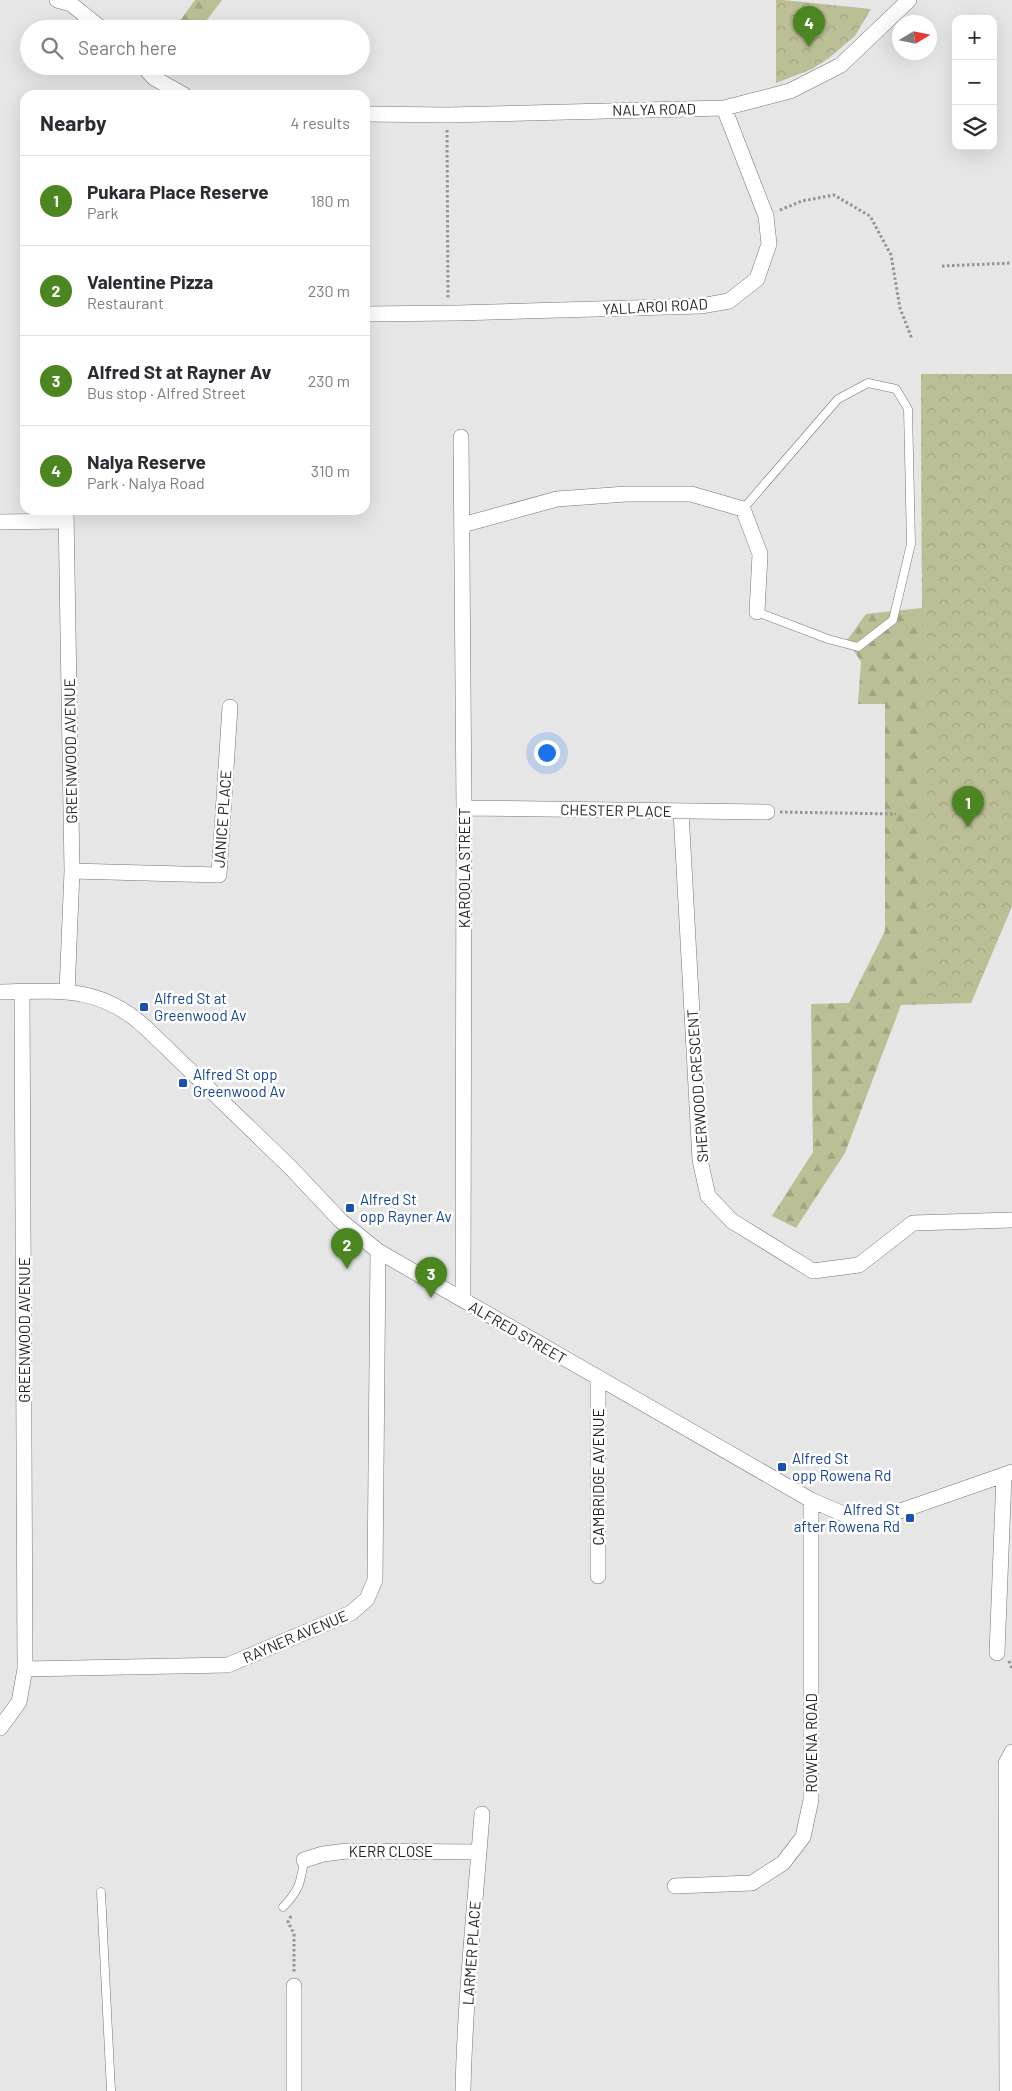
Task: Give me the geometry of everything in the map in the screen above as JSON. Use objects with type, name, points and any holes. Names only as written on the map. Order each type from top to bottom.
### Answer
[{"type":"street","points":[[57,0],[71,4],[91,20]]},
{"type":"street","name":"NALYA ROAD","points":[[370,114],[447,115],[724,108],[790,91],[841,65],[909,0]]},
{"type":"street","points":[[151,75],[175,90]]},
{"type":"street","name":"YALLAROI ROAD","points":[[370,314],[701,306],[729,301],[757,279],[769,244],[766,216],[724,108]]},
{"type":"street","name":"KAROOLA STREET","points":[[461,437],[464,808],[463,1300]]},
{"type":"street","points":[[462,525],[557,499],[626,494],[691,494],[743,510],[760,554],[757,612]]},
{"type":"street","points":[[0,522],[66,516]]},
{"type":"street","name":"GREENWOOD AVENUE","points":[[66,516],[72,871],[67,992]]},
{"type":"street","name":"JANICE PLACE","points":[[72,871],[219,875],[230,707]]},
{"type":"street","name":"CHESTER PLACE","points":[[464,808],[767,812]]},
{"type":"street","name":"SHERWOOD CRESCENT","points":[[681,811],[700,1160],[708,1196],[732,1221],[813,1271],[859,1265],[913,1222],[1012,1220]]},
{"type":"street","name":"GREENWOOD AVENUE","points":[[22,991],[25,1669]]},
{"type":"street","name":"ALFRED STREET","points":[[0,992],[67,992],[86,994],[103,999],[136,1019],[290,1167],[341,1221],[378,1251],[810,1500],[855,1519],[883,1517],[1008,1474]]},
{"type":"street","name":"RAYNER AVENUE","points":[[25,1669],[228,1664],[350,1613],[367,1599],[375,1580],[378,1251]]},
{"type":"street","name":"CAMBRIDGE AVENUE","points":[[598,1378],[598,1576]]},
{"type":"street","points":[[997,1653],[1008,1474]]},
{"type":"street","name":"ROWENA ROAD","points":[[675,1886],[752,1883],[783,1862],[803,1837],[811,1800],[810,1500]]},
{"type":"street","points":[[0,1728],[19,1702],[25,1669]]},
{"type":"street","points":[[1007,2091],[1009,1757]]},
{"type":"street","name":"LARMER PLACE","points":[[464,2091],[464,2042],[470,1949],[482,1814]]},
{"type":"street","name":"KERR CLOSE","points":[[304,1860],[323,1854],[347,1851],[479,1852]]},
{"type":"street","points":[[294,1986],[294,2091]]},
{"type":"lane","points":[[743,510],[838,399],[868,383],[896,389],[908,409],[911,544],[893,620],[858,646],[828,639],[757,612]]},
{"type":"lane","points":[[283,1907],[295,1895],[301,1882],[304,1860]]},
{"type":"lane","points":[[101,1892],[111,2091]]},
{"type":"path","points":[[447,115],[448,313]]},
{"type":"path","points":[[766,216],[802,201],[834,195],[870,216],[891,255],[900,308],[912,339]]},
{"type":"path","points":[[942,266],[1012,263]]},
{"type":"path","points":[[767,812],[896,814]]},
{"type":"path","points":[[293,1911],[288,1922],[294,1934],[294,1986]]},
{"type":"green space","points":[[195,0],[222,0],[207,20],[181,20]]},
{"type":"green space","points":[[776,0],[871,9],[855,36],[829,58],[812,69],[776,83]]},
{"type":"green space","points":[[921,374],[1012,374],[1012,906],[971,1003],[901,1005],[845,1153],[796,1228],[772,1216],[813,1152],[811,1004],[849,1003],[885,931],[885,704],[858,704],[861,662],[847,640],[866,614],[922,608]]},
{"type":"green space","points":[[921,374],[1012,374],[1012,906],[971,1003],[924,1003]]},
{"type":"place","name":"Nalya Reserve","points":[[809,47]]},
{"type":"place","name":"Pukara Place Reserve","points":[[968,827]]},
{"type":"place","name":"Alfred St at Greenwood Av","points":[[144,1007]]},
{"type":"place","name":"Alfred St opp Greenwood Av","points":[[183,1083]]},
{"type":"place","name":"Alfred St opp Rayner Av","points":[[350,1208]]},
{"type":"place","name":"Valentine Pizza","points":[[347,1269]]},
{"type":"place","name":"Alfred St at Rayner Av","points":[[431,1298]]},
{"type":"place","name":"Alfred St opp Rowena Rd","points":[[782,1467]]},
{"type":"place","name":"Alfred St after Rowena Rd","points":[[910,1518]]}]
